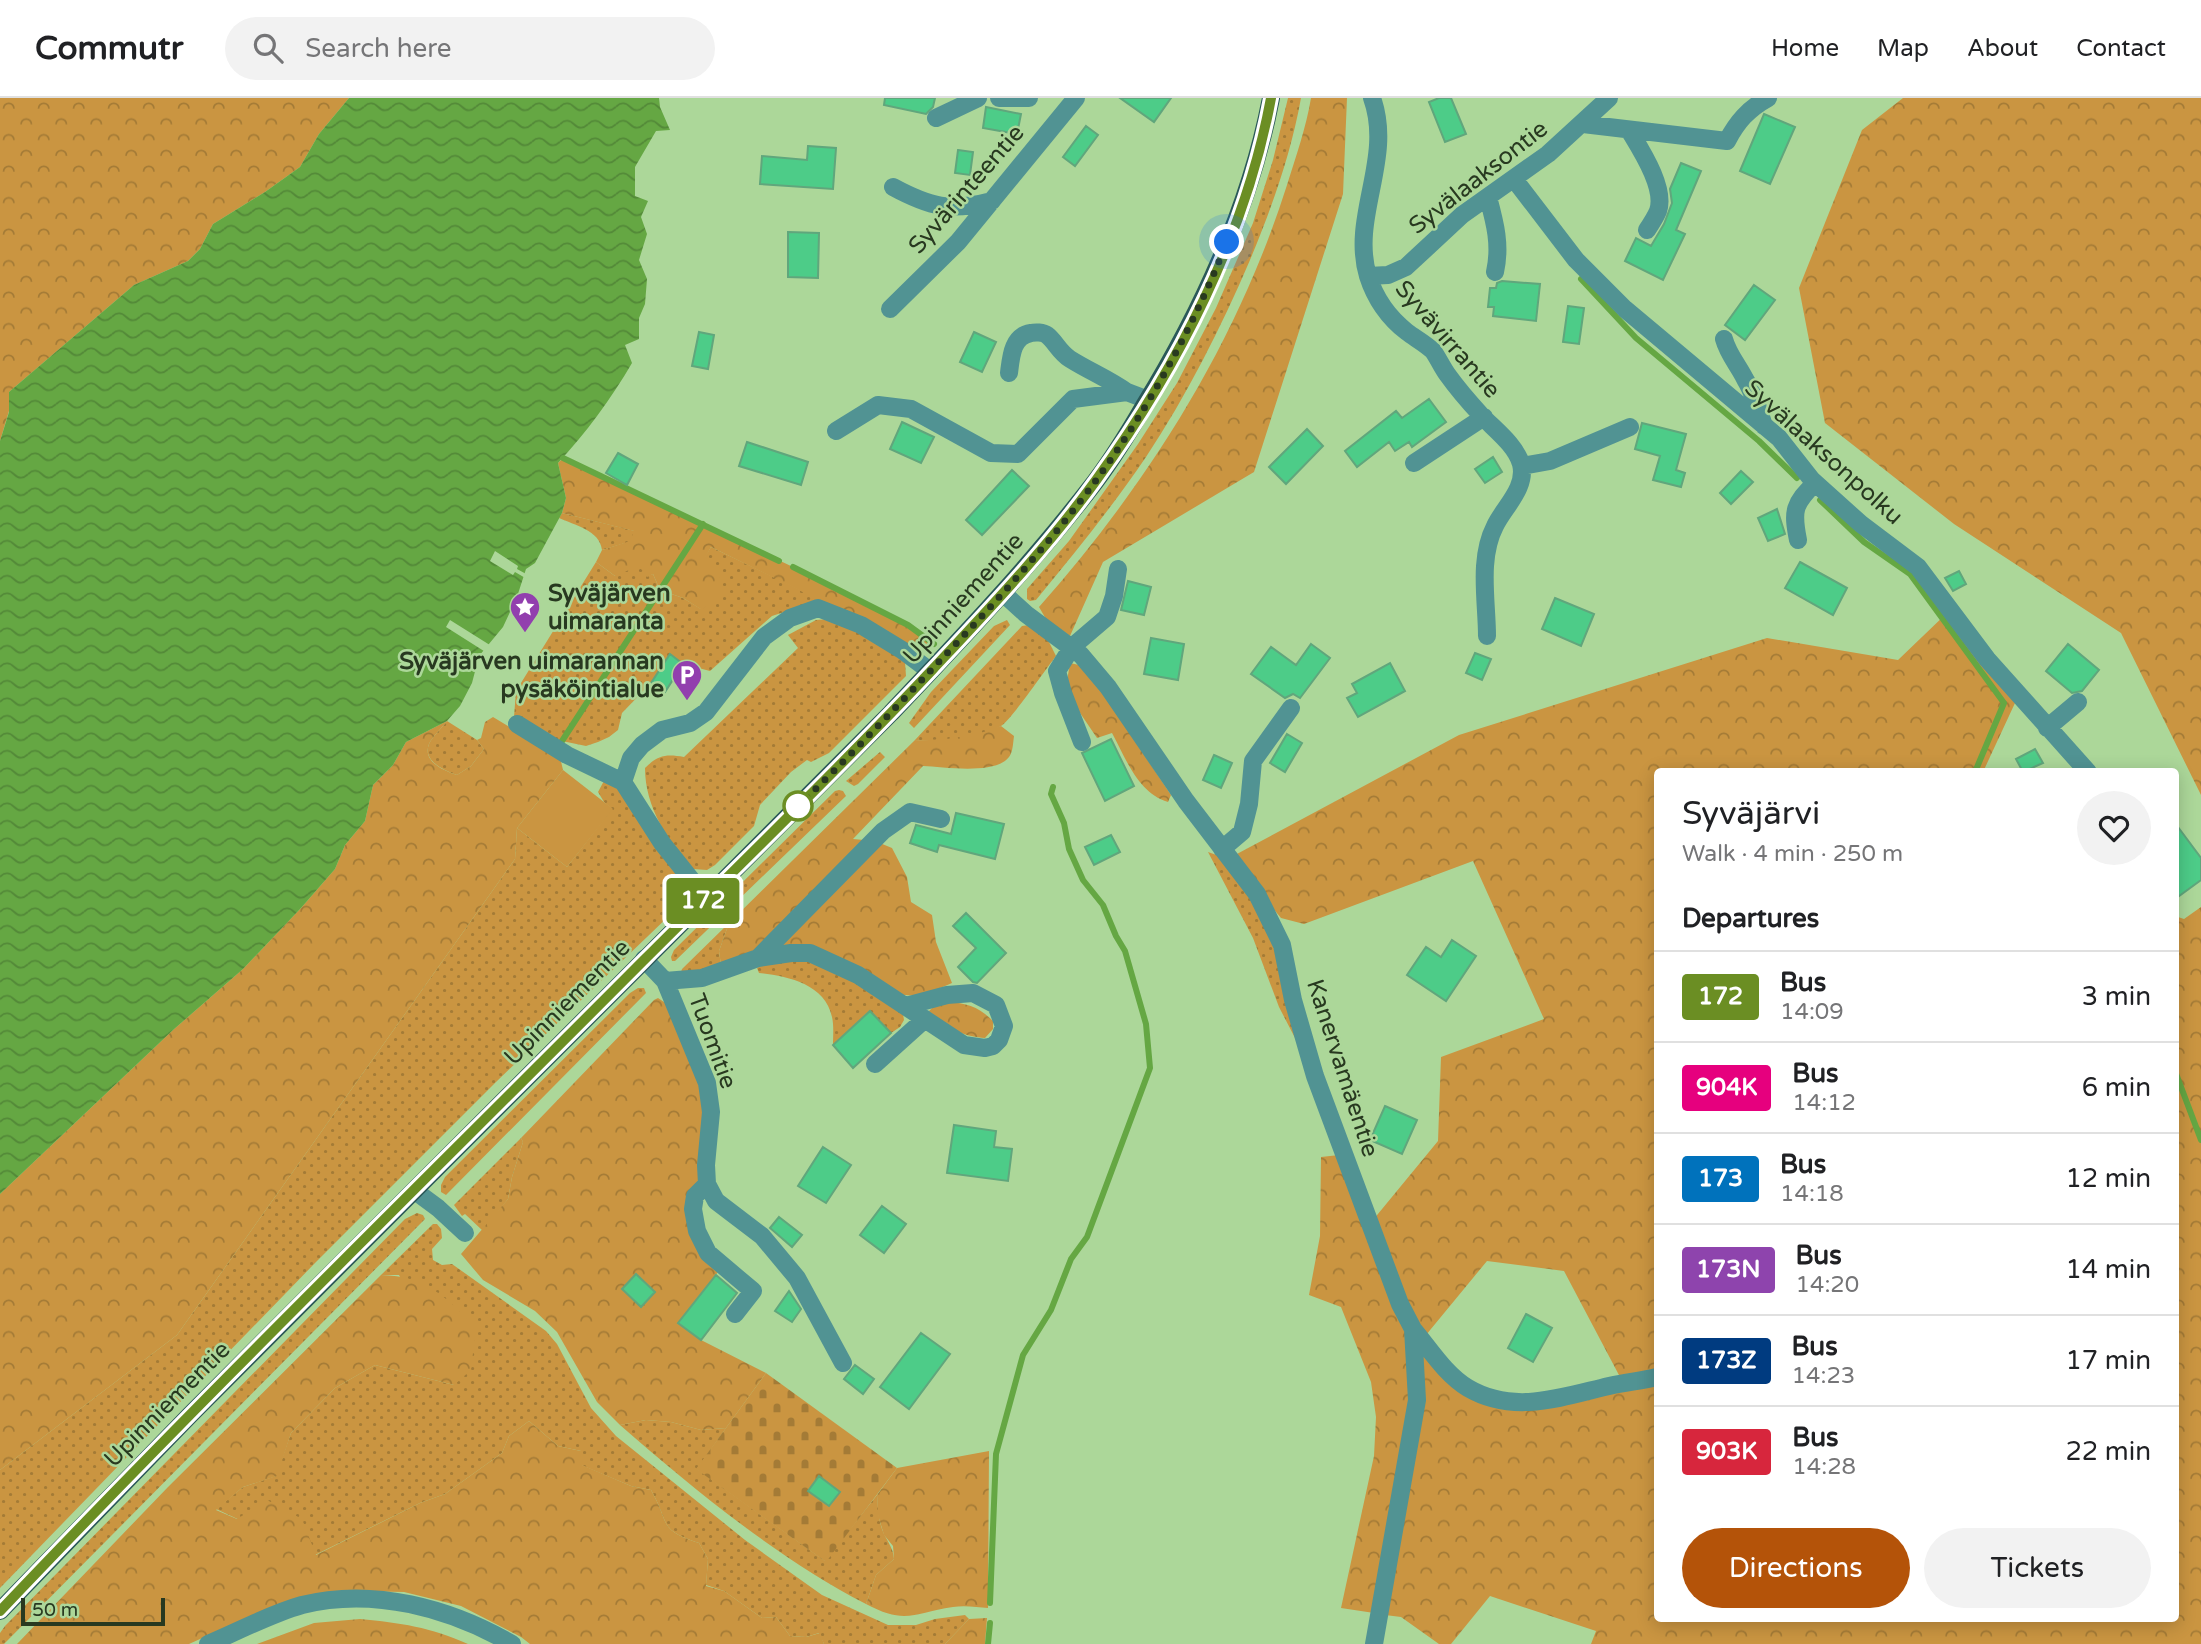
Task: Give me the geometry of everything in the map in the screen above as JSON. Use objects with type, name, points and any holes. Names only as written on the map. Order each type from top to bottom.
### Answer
[{"type":"main road","name":"Upinniementie","points":[[0,1611],[190,1415],[832,773],[1003,594],[1097,479],[1168,367],[1210,284],[1236,221],[1255,163],[1271,98]]},
{"type":"street","points":[[936,118],[978,98]]},
{"type":"street","points":[[999,98],[1029,98]]},
{"type":"street","name":"Syvärinteentie","points":[[890,309],[958,242],[1076,98]]},
{"type":"street","name":"Syvävirrantie","points":[[1372,98],[1380,133],[1363,245],[1368,276],[1381,305],[1399,325],[1432,350],[1448,376],[1515,450],[1522,466]]},
{"type":"street","name":"Syvälaaksontie","points":[[1368,276],[1388,275],[1406,267],[1462,215],[1548,154],[1609,98]]},
{"type":"street","points":[[1583,124],[1727,141],[1737,122],[1752,106],[1768,98]]},
{"type":"street","points":[[1629,130],[1649,163],[1657,188],[1659,209],[1647,230]]},
{"type":"street","name":"Syvälaaksonpolku","points":[[1514,179],[1576,260],[1625,309],[1779,439],[1815,482],[1861,524],[1918,567],[1987,659],[2084,768]]},
{"type":"street","points":[[893,187],[920,201],[942,207],[965,208],[992,201]]},
{"type":"street","points":[[1489,197],[1497,231],[1499,255],[1495,272]]},
{"type":"street","points":[[1009,373],[1017,340],[1027,333],[1037,332],[1046,335],[1065,356],[1127,392],[1148,400]]},
{"type":"street","points":[[1724,339],[1757,403],[1764,426]]},
{"type":"street","points":[[836,431],[878,405],[911,409],[991,453],[1018,454],[1073,399],[1127,392]]},
{"type":"street","points":[[1414,464],[1484,417]]},
{"type":"street","points":[[1487,636],[1487,553],[1494,526],[1518,487],[1522,466],[1550,461],[1630,427]]},
{"type":"street","points":[[1798,540],[1794,511],[1800,498],[1815,482]]},
{"type":"street","points":[[1082,742],[1057,671],[1072,647],[1107,617],[1114,596],[1118,569]]},
{"type":"street","name":"Kanervamäentie","points":[[1003,594],[1081,654],[1108,687],[1186,801],[1257,894],[1282,945],[1293,1000],[1315,1076],[1400,1304],[1413,1329],[1417,1400],[1375,1643]]},
{"type":"street","points":[[623,782],[631,758],[642,745],[662,730],[690,723],[706,712],[764,637],[790,618],[818,608],[862,625],[930,671]]},
{"type":"street","points":[[2047,728],[2078,702]]},
{"type":"street","points":[[1222,849],[1242,832],[1249,804],[1253,761],[1291,708]]},
{"type":"street","points":[[517,724],[567,755],[623,782],[662,844],[706,898]]},
{"type":"street","points":[[758,958],[883,831],[909,812],[941,819]]},
{"type":"street","points":[[664,981],[702,978],[758,958],[810,953],[858,975],[964,1045],[985,1048],[993,1046],[999,1040],[1004,1026],[996,1006],[973,993],[947,995],[906,1006]]},
{"type":"street","name":"Tuomitie","points":[[644,959],[664,981],[711,1097],[707,1184]]},
{"type":"street","points":[[875,1064],[925,1019]]},
{"type":"street","points":[[735,1314],[753,1291],[708,1253],[697,1231],[693,1209],[695,1196],[707,1184],[716,1201],[762,1236],[797,1278],[843,1363]]},
{"type":"street","points":[[415,1191],[465,1233]]},
{"type":"street","points":[[1413,1329],[1447,1371],[1467,1387],[1488,1397],[1509,1402],[1535,1403],[1654,1378]]},
{"type":"street","points":[[208,1644],[301,1605],[351,1599],[429,1608],[472,1623],[512,1644]]},
{"type":"green space","points":[[0,98],[349,98],[319,134],[300,167],[213,224],[200,249],[188,261],[134,285],[9,392],[9,411],[0,441]]},
{"type":"green space","points":[[1288,98],[1301,98],[1280,180],[1250,260],[1202,361],[1161,434],[1133,476],[1036,600],[1030,601],[1027,599],[1027,589],[1069,541],[1138,444],[1177,383],[1216,308],[1253,223],[1273,160]]},
{"type":"green space","points":[[1311,98],[1347,98],[1343,194],[1254,472],[1103,562],[1070,636],[1046,619],[1039,607],[1117,511],[1185,409],[1215,356],[1266,243],[1297,153]]},
{"type":"green space","points":[[1903,98],[2201,98],[2201,795],[2121,633],[1954,524],[1825,423],[1799,288],[1862,130]]},
{"type":"green space","points":[[563,458],[793,567],[908,625],[934,644],[923,648],[908,644],[711,547],[705,558],[719,569],[721,592],[702,610],[683,598],[660,590],[653,574],[647,577],[643,570],[636,567],[615,576],[596,562],[602,550],[630,541],[634,531],[562,513],[566,498],[558,463]]},
{"type":"green space","points":[[562,513],[635,531],[647,576],[653,574],[660,590],[683,598],[701,609],[704,558],[711,547],[821,600],[772,616],[710,671],[683,664],[670,654],[651,683],[622,713],[618,730],[609,737],[586,746],[562,741],[542,734],[514,717],[516,691],[596,562],[615,576],[625,543],[602,550],[597,538],[591,533],[559,518]]},
{"type":"green space","points":[[1948,612],[2015,703],[1985,768],[1654,768],[1654,1372],[1620,1377],[1564,1271],[1487,1261],[1426,1335],[1404,1299],[1373,1220],[1438,1141],[1441,1057],[1544,1019],[1473,861],[1304,924],[1281,918],[1235,855],[1459,735],[1767,638],[1898,660]]},
{"type":"green space","points":[[828,619],[861,631],[905,662],[906,676],[829,753],[811,762],[807,760],[791,772],[760,805],[754,826],[715,865],[707,870],[693,869],[660,823],[649,796],[645,768],[663,756],[684,757],[798,648],[788,635],[816,620]]},
{"type":"green space","points":[[1007,620],[1010,625],[914,728],[909,723],[931,692],[994,626]]},
{"type":"green space","points":[[1029,625],[1047,638],[1056,656],[1006,722],[991,731],[970,738],[914,741],[1022,626]]},
{"type":"green space","points":[[1070,663],[1079,665],[1103,693],[1171,795],[1168,802],[1158,798],[1141,783],[1112,733],[1097,738],[1076,707],[1067,681]]},
{"type":"green space","points":[[493,717],[560,757],[563,770],[517,828],[515,859],[177,1335],[0,1470],[0,1194],[173,1030],[243,969],[301,908],[335,869],[345,845],[365,821],[373,785],[393,765],[406,742],[447,721],[430,741],[429,756],[436,765],[457,775],[471,766],[484,749],[477,740],[481,738],[485,722]]},
{"type":"green space","points":[[447,721],[477,740],[484,749],[471,766],[457,775],[436,764],[428,750],[430,741]]},
{"type":"green space","points":[[1001,726],[1014,736],[1010,755],[1002,763],[969,769],[923,766],[853,839],[875,841],[892,848],[907,877],[911,902],[932,915],[936,942],[952,983],[920,995],[899,994],[817,948],[721,965],[719,951],[729,923],[914,741],[947,739]]},
{"type":"green space","points":[[880,752],[885,757],[858,784],[854,786],[846,781]]},
{"type":"green space","points":[[563,770],[613,809],[567,867],[517,828]]},
{"type":"green space","points":[[605,779],[611,779],[677,871],[682,894],[676,908],[496,1082],[315,1263],[0,1588],[0,1470],[177,1335],[515,859],[517,828],[567,867],[612,809],[598,792]]},
{"type":"green space","points":[[839,790],[846,796],[672,961],[674,950]]},
{"type":"green space","points":[[1208,852],[1225,858],[1274,935],[1309,1065],[1279,1007],[1253,938]]},
{"type":"green space","points":[[2201,907],[2201,1644],[1591,1644],[1596,1631],[1490,1596],[1451,1644],[1439,1644],[1401,1617],[1385,1615],[1425,1400],[1420,1343],[1495,1405],[1654,1382],[1654,1622],[2179,1622],[2179,917],[2184,919]]},
{"type":"green space","points":[[729,923],[719,951],[721,965],[697,974],[681,972],[682,969]]},
{"type":"green space","points":[[805,960],[833,968],[903,1014],[904,1020],[900,1027],[891,1033],[870,1011],[833,1045],[832,1017],[822,997],[803,984],[781,976],[759,973],[757,968],[764,964]]},
{"type":"green space","points":[[638,988],[644,988],[646,993],[446,1195],[441,1192],[445,1177]]},
{"type":"green space","points":[[658,998],[670,1006],[704,1083],[705,1184],[694,1195],[718,1272],[679,1323],[701,1340],[766,1373],[726,1428],[701,1430],[671,1422],[646,1420],[620,1425],[597,1402],[557,1332],[535,1311],[483,1280],[461,1254],[508,1199],[523,1142],[521,1138]]},
{"type":"green space","points":[[948,1002],[978,1009],[993,1021],[993,1029],[985,1038],[970,1036],[939,1022],[929,1011],[934,1006]]},
{"type":"green space","points":[[521,1138],[523,1142],[508,1199],[483,1231],[465,1214],[462,1216],[454,1205]]},
{"type":"green space","points":[[1339,1155],[1406,1326],[1413,1398],[1374,1613],[1341,1608],[1374,1456],[1376,1417],[1371,1382],[1341,1307],[1309,1295],[1320,1236],[1321,1157]]},
{"type":"green space","points":[[417,1213],[425,1219],[4,1644],[0,1644],[0,1633],[5,1626],[405,1219]]},
{"type":"green space","points":[[433,1224],[437,1224],[441,1229],[442,1238],[432,1249],[433,1260],[442,1265],[452,1264],[546,1331],[557,1344],[591,1408],[616,1436],[745,1540],[822,1595],[888,1625],[916,1625],[965,1615],[969,1619],[945,1644],[824,1644],[819,1633],[806,1637],[790,1636],[776,1617],[762,1618],[724,1591],[706,1585],[708,1559],[699,1543],[671,1529],[651,1490],[631,1486],[581,1465],[581,1451],[558,1446],[529,1421],[509,1436],[502,1453],[445,1494],[420,1503],[315,1555],[216,1509],[243,1487],[276,1476],[291,1433],[335,1388],[375,1365],[454,1385],[399,1275],[381,1275]]},
{"type":"green space","points":[[381,1275],[411,1279],[434,1290],[476,1327],[471,1370],[454,1385],[375,1365],[335,1388],[291,1433],[277,1476],[243,1487],[216,1510],[237,1519],[267,1500],[302,1519],[316,1555],[420,1503],[445,1494],[502,1453],[509,1436],[529,1421],[558,1446],[581,1451],[582,1465],[631,1486],[651,1490],[671,1529],[699,1543],[708,1559],[706,1586],[724,1591],[762,1618],[776,1617],[790,1636],[806,1637],[820,1633],[824,1644],[530,1644],[461,1606],[404,1592],[351,1591],[249,1617],[189,1644],[17,1644],[168,1487]]},
{"type":"green space","points":[[766,1373],[897,1468],[826,1562],[696,1469]]},
{"type":"green space","points":[[646,1420],[671,1422],[701,1430],[726,1428],[697,1469],[825,1561],[877,1495],[881,1524],[894,1559],[876,1575],[866,1604],[800,1565],[738,1522],[620,1425]]},
{"type":"green space","points":[[989,1451],[988,1608],[957,1606],[900,1616],[866,1604],[876,1575],[894,1559],[893,1546],[884,1535],[878,1515],[877,1495],[897,1468]]},
{"type":"green space","points":[[987,1618],[985,1644],[945,1644],[969,1619]]},
{"type":"green space","points":[[360,1619],[441,1633],[468,1644],[257,1644],[314,1623]]},
{"type":"water","points":[[349,98],[659,98],[670,130],[656,131],[635,167],[635,196],[648,201],[641,217],[647,234],[639,260],[647,279],[645,304],[639,318],[639,339],[625,345],[632,363],[598,415],[558,463],[566,498],[562,513],[535,563],[526,569],[503,627],[479,656],[472,683],[460,706],[447,721],[406,742],[393,765],[373,785],[365,821],[345,845],[335,869],[301,908],[243,969],[173,1030],[0,1194],[0,441],[9,412],[9,392],[134,285],[188,261],[200,249],[213,224],[300,167],[319,134]]},
{"type":"pier","points":[[495,551],[518,566],[517,569],[528,575],[527,579],[515,572],[513,575],[490,561]]},
{"type":"pier","points":[[450,620],[493,647],[487,653],[446,627]]},
{"type":"building","points":[[885,98],[935,98],[933,107],[926,114],[884,105]]},
{"type":"building","points":[[1120,98],[1171,98],[1154,122]]},
{"type":"building","points":[[1439,98],[1451,98],[1466,134],[1445,142],[1429,102]]},
{"type":"building","points":[[986,107],[1021,114],[1017,134],[983,128]]},
{"type":"building","points":[[1764,114],[1795,127],[1770,184],[1740,171]]},
{"type":"building","points":[[1086,126],[1098,135],[1075,166],[1063,157]]},
{"type":"building","points":[[808,146],[836,148],[833,189],[760,184],[762,156],[807,160]]},
{"type":"building","points":[[958,150],[973,152],[970,175],[955,173]]},
{"type":"building","points":[[1681,163],[1701,171],[1676,230],[1685,234],[1663,280],[1625,261],[1636,238],[1651,246],[1664,224],[1672,203],[1670,189]]},
{"type":"building","points":[[788,232],[819,233],[818,278],[788,277]]},
{"type":"building","points":[[1502,281],[1540,284],[1536,321],[1493,316],[1494,307],[1488,307],[1490,288],[1496,288],[1497,283]]},
{"type":"building","points":[[1754,285],[1775,300],[1745,340],[1725,325]]},
{"type":"building","points":[[1568,306],[1584,308],[1579,344],[1563,342]]},
{"type":"building","points":[[699,332],[714,335],[708,369],[692,366]]},
{"type":"building","points":[[974,332],[996,342],[982,372],[960,362]]},
{"type":"building","points":[[1429,399],[1446,422],[1412,447],[1409,442],[1395,451],[1389,442],[1357,467],[1345,451],[1396,411],[1402,418]]},
{"type":"building","points":[[902,422],[934,437],[921,463],[890,449]]},
{"type":"building","points":[[1642,423],[1686,434],[1676,470],[1685,473],[1681,487],[1653,480],[1660,456],[1635,449]]},
{"type":"building","points":[[1307,429],[1323,446],[1286,484],[1269,467]]},
{"type":"building","points":[[747,442],[808,462],[801,485],[739,466]]},
{"type":"building","points":[[618,453],[638,464],[627,485],[606,473]]},
{"type":"building","points":[[1493,457],[1502,472],[1485,483],[1475,469]]},
{"type":"building","points":[[1012,470],[1029,486],[982,535],[966,520]]},
{"type":"building","points":[[1741,471],[1753,482],[1731,504],[1720,493]]},
{"type":"building","points":[[1777,509],[1785,534],[1768,541],[1758,518]]},
{"type":"building","points":[[1800,562],[1847,588],[1833,615],[1785,588]]},
{"type":"building","points":[[1959,571],[1966,584],[1953,591],[1945,578]]},
{"type":"building","points":[[1128,581],[1151,587],[1144,615],[1121,610]]},
{"type":"building","points":[[1555,598],[1594,614],[1581,646],[1542,629]]},
{"type":"building","points":[[1151,638],[1184,644],[1178,680],[1144,674]]},
{"type":"building","points":[[1311,644],[1330,658],[1300,698],[1293,694],[1285,698],[1251,674],[1271,647],[1296,665]]},
{"type":"building","points":[[2068,644],[2099,670],[2082,691],[2072,693],[2046,671]]},
{"type":"building","points":[[1475,653],[1491,659],[1482,680],[1466,673]]},
{"type":"building","points":[[670,654],[683,664],[665,692],[651,683]]},
{"type":"building","points":[[1390,663],[1405,691],[1358,717],[1347,698],[1357,693],[1352,684]]},
{"type":"building","points":[[1287,734],[1302,743],[1285,772],[1270,763]]},
{"type":"building","points":[[1111,739],[1134,786],[1105,801],[1082,753]]},
{"type":"building","points":[[2035,749],[2043,763],[2032,768],[2021,768],[2016,759]]},
{"type":"building","points":[[1214,755],[1232,763],[1221,788],[1203,780]]},
{"type":"building","points":[[956,813],[1004,824],[995,859],[939,845],[937,852],[910,843],[916,825],[951,834]]},
{"type":"building","points":[[2179,828],[2201,858],[2201,880],[2179,896]]},
{"type":"building","points":[[1111,835],[1120,852],[1094,865],[1085,847]]},
{"type":"building","points":[[966,913],[1006,953],[977,983],[958,967],[976,948],[953,926]]},
{"type":"building","points":[[1452,940],[1476,956],[1446,1001],[1407,975],[1426,947],[1441,957]]},
{"type":"building","points":[[870,1011],[891,1033],[853,1068],[833,1045]]},
{"type":"building","points":[[1385,1106],[1417,1120],[1402,1154],[1370,1140]]},
{"type":"building","points":[[954,1125],[996,1131],[994,1147],[1012,1149],[1008,1181],[947,1173]]},
{"type":"building","points":[[823,1147],[851,1165],[826,1203],[798,1186]]},
{"type":"building","points":[[882,1206],[906,1224],[884,1253],[860,1235]]},
{"type":"building","points":[[779,1217],[802,1235],[792,1247],[770,1228]]},
{"type":"building","points":[[636,1274],[655,1292],[641,1307],[622,1289]]},
{"type":"building","points":[[716,1275],[737,1293],[701,1340],[678,1323]]},
{"type":"building","points":[[789,1291],[801,1309],[792,1322],[775,1311]]},
{"type":"building","points":[[1526,1314],[1552,1328],[1533,1362],[1508,1348]]},
{"type":"building","points":[[921,1333],[950,1354],[909,1409],[880,1387]]},
{"type":"building","points":[[855,1365],[874,1379],[863,1394],[844,1379]]},
{"type":"building","points":[[819,1476],[840,1492],[829,1506],[808,1491]]},
{"type":"waterway","points":[[1581,279],[1636,338],[1759,441],[1797,478]]},
{"type":"waterway","points":[[563,458],[779,561]]},
{"type":"waterway","points":[[1820,500],[1864,542],[1910,574],[2004,703],[1977,768]]},
{"type":"waterway","points":[[562,741],[703,524]]},
{"type":"waterway","points":[[793,567],[908,625],[934,644]]},
{"type":"waterway","points":[[990,1603],[996,1454],[1023,1355],[1051,1310],[1071,1259],[1087,1237],[1150,1068],[1146,1024],[1125,951],[1103,905],[1083,880],[1069,849],[1064,823],[1051,794],[1053,787]]},
{"type":"waterway","points":[[2179,1082],[2201,1140]]},
{"type":"waterway","points":[[988,1644],[990,1623]]},
{"type":"bus line","name":"172","points":[[0,1611],[190,1415],[891,713],[1003,594],[1056,532],[1097,479],[1134,422],[1168,367],[1210,284],[1236,221],[1255,163],[1271,98]]},
{"type":"place","name":"Syväjärven uimaranta","points":[[525,634]]},
{"type":"place","name":"Syväjärven uimarannan pysäköintialue","points":[[687,702]]},
{"type":"route","points":[[798,806],[891,713],[1003,594],[1097,479],[1168,367],[1210,284],[1227,242]]}]
